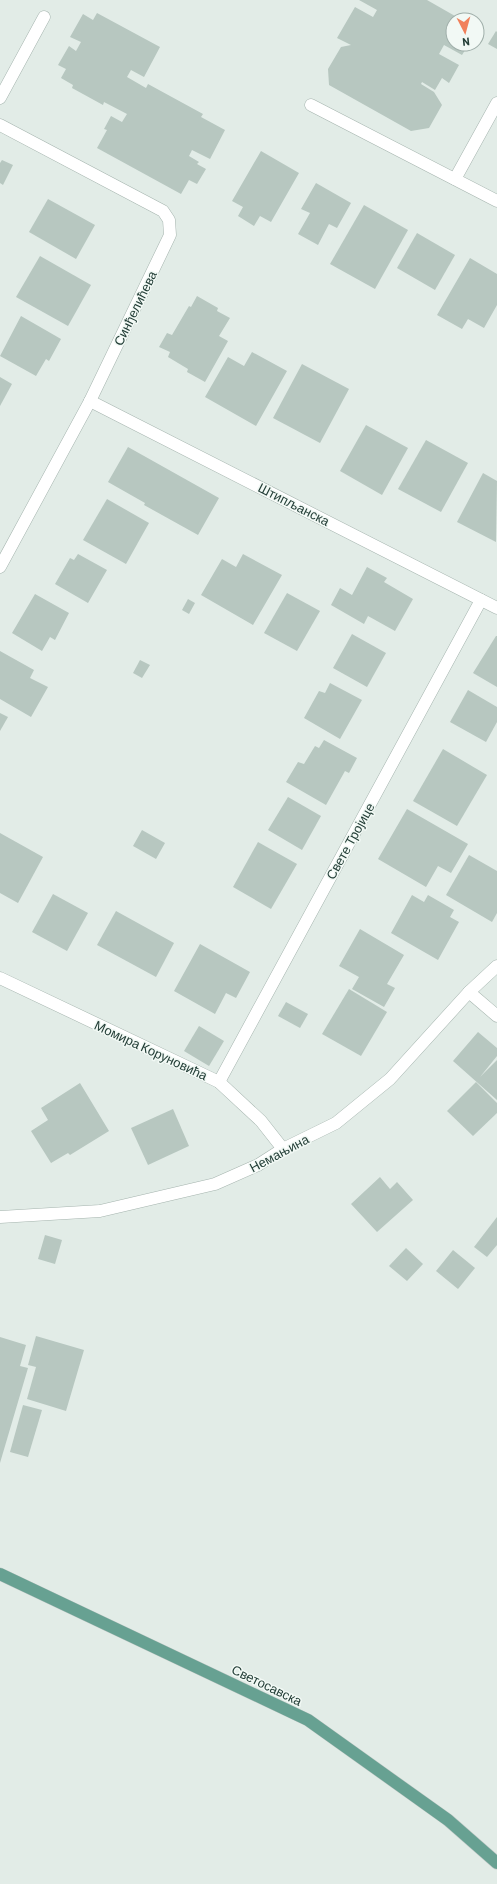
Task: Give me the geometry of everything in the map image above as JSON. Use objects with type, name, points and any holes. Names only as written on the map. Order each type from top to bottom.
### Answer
[{"type":"main road","name":"Светосавска","points":[[0,1574],[308,1720],[448,1820],[497,1863]]},
{"type":"street","points":[[0,98],[44,17]]},
{"type":"street","points":[[455,179],[497,103]]},
{"type":"street","points":[[311,105],[497,201]]},
{"type":"street","name":"Синђелићева","points":[[0,125],[163,211],[169,220],[170,235],[90,401],[0,567]]},
{"type":"street","name":"Штипљанска","points":[[90,401],[497,608]]},
{"type":"street","name":"Свете Тројице","points":[[218,1082],[482,600]]},
{"type":"street","name":"Немањина","points":[[0,1218],[100,1211],[215,1184],[258,1165],[283,1149],[336,1123],[390,1079],[469,992],[497,966]]},
{"type":"street","name":"Момира Коруновића","points":[[0,978],[218,1082],[261,1121],[283,1149]]},
{"type":"street","points":[[469,992],[497,1016]]},
{"type":"building","points":[[359,0],[427,0],[448,12],[445,12],[445,46],[439,54],[459,65],[449,83],[442,78],[435,90],[422,82],[421,84],[434,92],[442,105],[429,128],[411,131],[329,85],[328,69],[341,47],[351,45],[337,38],[355,7],[373,17],[377,10]]},
{"type":"building","points":[[97,13],[160,47],[144,77],[131,70],[127,77],[146,88],[148,84],[203,114],[201,117],[225,130],[210,159],[192,150],[189,156],[199,162],[197,164],[206,169],[197,184],[189,180],[181,194],[97,148],[107,130],[104,129],[111,116],[122,122],[127,114],[104,102],[103,105],[72,88],[73,85],[61,78],[66,69],[58,65],[69,46],[76,51],[81,42],[70,37],[83,14],[93,20]]},
{"type":"building","points":[[496,31],[497,32],[497,49],[488,44]]},
{"type":"building","points":[[457,52],[464,52],[462,55]]},
{"type":"building","points":[[261,151],[299,173],[271,222],[260,216],[254,226],[238,216],[243,207],[232,201]]},
{"type":"building","points":[[2,160],[13,165],[3,185],[0,183],[0,163]]},
{"type":"building","points":[[316,183],[351,203],[337,228],[329,224],[318,245],[298,234],[310,213],[301,209]]},
{"type":"building","points":[[48,199],[95,225],[76,259],[29,232]]},
{"type":"building","points":[[364,205],[408,230],[375,289],[330,264]]},
{"type":"building","points":[[417,233],[455,255],[435,290],[397,268]]},
{"type":"building","points":[[40,256],[91,285],[68,326],[16,297]]},
{"type":"building","points":[[470,258],[497,274],[497,305],[484,328],[468,319],[462,329],[437,315]]},
{"type":"building","points":[[197,296],[218,308],[217,311],[230,318],[219,336],[228,341],[205,382],[187,372],[188,369],[168,357],[170,352],[159,347],[167,333],[172,335],[189,306],[191,307]]},
{"type":"building","points":[[21,316],[61,339],[49,361],[46,359],[36,376],[0,356]]},
{"type":"building","points":[[252,352],[287,371],[256,426],[205,397],[228,357],[244,366]]},
{"type":"building","points":[[302,364],[349,389],[320,443],[273,418]]},
{"type":"building","points":[[0,377],[12,384],[0,406]]},
{"type":"building","points":[[366,425],[408,448],[382,495],[340,471]]},
{"type":"building","points":[[426,440],[468,463],[441,512],[398,489]]},
{"type":"building","points":[[128,447],[219,498],[198,535],[144,505],[145,503],[108,482]]},
{"type":"building","points":[[483,473],[497,481],[496,542],[457,522]]},
{"type":"building","points":[[107,499],[149,523],[126,564],[83,540]]},
{"type":"building","points":[[78,554],[107,570],[88,603],[55,584],[70,558],[74,560]]},
{"type":"building","points":[[243,554],[282,575],[253,625],[201,595],[222,559],[236,567]]},
{"type":"building","points":[[367,567],[387,578],[384,582],[413,599],[395,631],[368,616],[364,624],[331,605],[340,588],[352,595]]},
{"type":"building","points":[[287,593],[320,611],[297,651],[264,633]]},
{"type":"building","points":[[35,594],[69,613],[55,640],[50,637],[42,651],[12,633]]},
{"type":"building","points":[[188,599],[195,603],[189,614],[182,610]]},
{"type":"building","points":[[352,634],[386,653],[367,687],[333,668]]},
{"type":"building","points":[[497,636],[497,687],[473,673]]},
{"type":"building","points":[[0,651],[34,670],[30,678],[48,687],[31,717],[0,699]]},
{"type":"building","points":[[140,660],[150,665],[142,678],[133,673]]},
{"type":"building","points":[[330,683],[362,700],[340,739],[304,718],[319,691],[325,693]]},
{"type":"building","points":[[468,690],[497,707],[497,722],[486,742],[450,722]]},
{"type":"building","points":[[0,713],[8,717],[0,731]]},
{"type":"building","points":[[324,740],[357,758],[349,773],[345,771],[326,805],[286,782],[298,762],[304,764],[315,746],[319,748]]},
{"type":"building","points":[[443,749],[487,775],[457,826],[413,801]]},
{"type":"building","points":[[288,797],[321,816],[302,850],[268,830]]},
{"type":"building","points":[[407,809],[468,844],[451,873],[438,866],[426,887],[378,859]]},
{"type":"building","points":[[142,830],[165,843],[156,859],[133,846]]},
{"type":"building","points":[[0,833],[43,857],[18,903],[0,893]]},
{"type":"building","points":[[258,842],[297,864],[271,909],[233,887]]},
{"type":"building","points":[[469,855],[497,871],[497,913],[492,922],[446,895]]},
{"type":"building","points":[[53,894],[88,913],[67,951],[32,932]]},
{"type":"building","points":[[412,895],[424,902],[428,895],[454,910],[450,917],[459,922],[438,960],[391,933]]},
{"type":"building","points":[[116,911],[174,943],[156,977],[97,945]]},
{"type":"building","points":[[360,929],[404,955],[387,984],[395,988],[384,1007],[352,989],[359,977],[339,966]]},
{"type":"building","points":[[200,944],[250,972],[236,998],[226,993],[215,1014],[174,991]]},
{"type":"building","points":[[349,989],[387,1012],[361,1056],[322,1034]]},
{"type":"building","points":[[286,1002],[308,1014],[300,1028],[278,1016]]},
{"type":"building","points":[[199,1026],[224,1041],[209,1066],[184,1051]]},
{"type":"building","points":[[478,1032],[497,1048],[497,1056],[480,1077],[497,1060],[497,1100],[453,1061]]},
{"type":"building","points":[[476,1082],[497,1103],[497,1113],[473,1136],[447,1111]]},
{"type":"building","points":[[80,1083],[109,1131],[70,1155],[68,1153],[51,1163],[31,1131],[48,1120],[41,1108]]},
{"type":"building","points":[[173,1109],[189,1146],[148,1165],[131,1128]]},
{"type":"building","points":[[380,1177],[390,1189],[397,1182],[413,1200],[377,1232],[351,1204]]},
{"type":"building","points":[[497,1217],[497,1245],[487,1257],[474,1247]]},
{"type":"building","points":[[45,1235],[62,1240],[55,1264],[38,1259]]},
{"type":"building","points":[[406,1248],[423,1264],[407,1281],[389,1266]]},
{"type":"building","points":[[453,1250],[475,1268],[458,1289],[436,1271]]},
{"type":"building","points":[[36,1336],[84,1350],[66,1411],[27,1399],[36,1367],[28,1365]]},
{"type":"building","points":[[0,1337],[26,1345],[20,1366],[28,1368],[0,1463]]},
{"type":"building","points":[[23,1405],[42,1410],[28,1457],[10,1452]]}]
